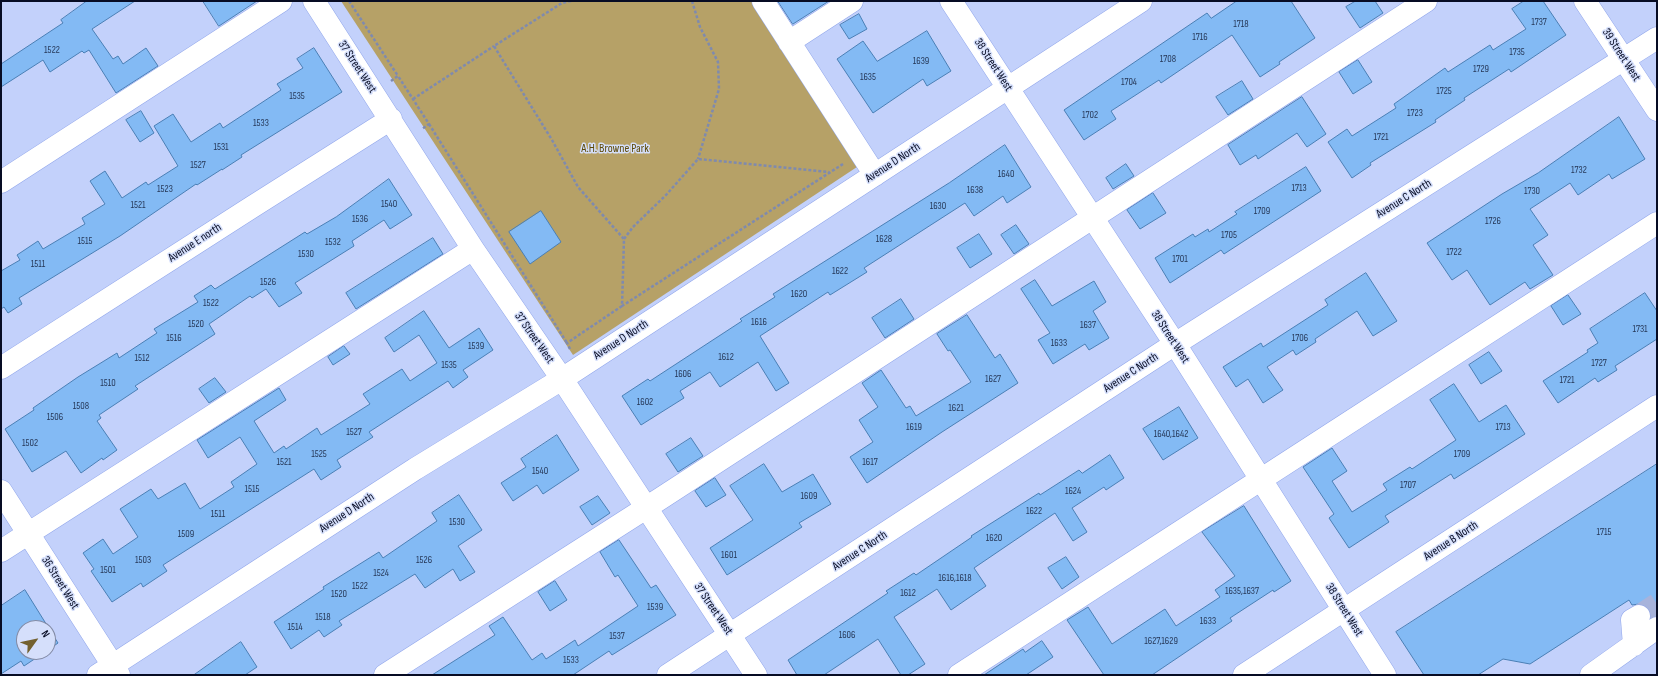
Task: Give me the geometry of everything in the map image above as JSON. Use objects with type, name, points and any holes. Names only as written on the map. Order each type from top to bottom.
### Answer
[{"type":"street","points":[[1,182],[281,1]]},
{"type":"street","name":"37 Street West","points":[[314,1],[391,119],[473,250],[571,373],[646,508],[756,675]]},
{"type":"street","points":[[763,1],[875,175]]},
{"type":"street","points":[[789,42],[852,1]]},
{"type":"street","name":"38 Street West","points":[[951,1],[1091,218],[1175,344],[1385,675]]},
{"type":"street","name":"Avenue D North","points":[[110,672],[415,469],[571,373],[1141,1]]},
{"type":"street","points":[[385,675],[646,508],[1426,1]]},
{"type":"street","name":"39 Street West","points":[[1586,1],[1657,110]]},
{"type":"street","name":"Avenue C North","points":[[668,675],[1175,344],[1657,38]]},
{"type":"street","name":"Avenue E north","points":[[1,368],[391,119]]},
{"type":"street","points":[[959,675],[1657,223]]},
{"type":"street","points":[[1,551],[473,250]]},
{"type":"street","name":"Avenue B North","points":[[1244,675],[1345,611],[1657,406]]},
{"type":"street","name":"36 Street West","points":[[1,490],[29,533],[110,672]]},
{"type":"street","points":[[1634,645],[1632,620],[1639,616]]},
{"type":"street","points":[[1591,675],[1657,628]]},
{"type":"path","points":[[349,1],[398,76]]},
{"type":"path","points":[[413,99],[562,3],[571,1]]},
{"type":"path","points":[[622,306],[624,239],[633,227],[666,195],[698,159],[719,89],[718,62],[700,27],[692,1]]},
{"type":"path","points":[[494,46],[552,140],[578,187],[624,239]]},
{"type":"path","points":[[429,124],[567,343],[571,373]]},
{"type":"path","points":[[567,343],[860,153]]},
{"type":"path","points":[[698,159],[829,172]]},
{"type":"green space","name":"A.H. Browne Park","points":[[341,1],[758,1],[863,163],[573,355]]},
{"type":"building","points":[[87,1],[135,1],[92,29],[113,59],[118,56],[123,64],[146,48],[158,66],[116,93],[89,50],[84,53],[82,51],[50,72],[43,60],[1,87],[1,64],[63,23],[61,20]]},
{"type":"building","points":[[203,1],[257,1],[219,26]]},
{"type":"building","points":[[778,1],[829,1],[793,24]]},
{"type":"building","points":[[1237,1],[1291,1],[1315,38],[1279,62],[1280,64],[1260,77],[1232,35],[1161,83],[1159,80],[1111,111],[1116,119],[1084,140],[1064,110],[1207,13],[1211,18]]},
{"type":"building","points":[[1356,1],[1375,1],[1383,13],[1360,28],[1346,7]]},
{"type":"building","points":[[1524,1],[1543,1],[1566,35],[1511,72],[1509,69],[1464,98],[1465,100],[1435,120],[1436,122],[1370,163],[1371,165],[1352,178],[1328,142],[1347,129],[1352,136],[1396,108],[1394,104],[1445,68],[1448,72],[1490,45],[1493,50],[1526,29],[1512,9]]},
{"type":"building","points":[[859,14],[867,29],[849,39],[840,25]]},
{"type":"building","points":[[927,31],[951,71],[927,86],[923,79],[873,113],[837,59],[863,41],[877,61]]},
{"type":"building","points":[[314,48],[342,92],[241,155],[242,157],[222,170],[197,185],[196,184],[120,236],[19,298],[22,304],[8,313],[4,307],[1,309],[1,271],[20,260],[17,255],[38,241],[43,249],[85,224],[82,218],[105,204],[90,181],[105,171],[122,198],[146,182],[148,185],[178,166],[154,126],[173,114],[191,142],[220,123],[223,128],[281,90],[277,84],[303,68],[297,59]]},
{"type":"building","points":[[1358,60],[1372,82],[1353,94],[1339,72]]},
{"type":"building","points":[[1242,81],[1253,99],[1228,115],[1216,97]]},
{"type":"building","points":[[1302,97],[1326,134],[1307,147],[1297,133],[1258,159],[1256,155],[1240,165],[1228,145]]},
{"type":"building","points":[[141,111],[154,133],[140,142],[126,120]]},
{"type":"building","points":[[1619,117],[1645,159],[1612,179],[1609,174],[1578,195],[1570,183],[1530,209],[1548,235],[1533,245],[1553,275],[1530,289],[1525,282],[1490,305],[1467,270],[1452,280],[1427,243],[1502,194],[1538,173]]},
{"type":"building","points":[[1005,145],[1031,187],[1007,203],[1003,196],[974,216],[965,203],[864,268],[867,272],[830,295],[828,292],[760,336],[789,383],[776,391],[758,362],[720,387],[710,372],[680,391],[684,398],[641,425],[622,396],[648,379],[650,381],[742,321],[740,319],[775,297],[773,294],[949,183]]},
{"type":"building","points":[[1126,164],[1134,176],[1113,189],[1106,178]]},
{"type":"building","points":[[1306,167],[1321,191],[1224,254],[1221,250],[1170,283],[1155,258],[1193,234],[1195,237],[1208,229],[1209,232],[1237,214],[1235,212]]},
{"type":"building","points":[[389,179],[412,215],[390,229],[384,220],[352,241],[354,246],[295,283],[302,293],[279,307],[266,289],[252,298],[250,296],[209,324],[215,334],[135,386],[138,389],[99,415],[101,418],[97,421],[117,450],[103,460],[102,458],[81,473],[66,451],[32,472],[5,429],[34,410],[33,408],[78,377],[117,353],[119,358],[157,333],[154,329],[198,302],[194,296],[211,285],[215,289],[305,232],[307,234],[336,217]]},
{"type":"building","points":[[1153,193],[1166,213],[1140,229],[1127,210]]},
{"type":"building","points":[[541,211],[561,242],[530,264],[509,232]]},
{"type":"building","points":[[1016,225],[1029,244],[1014,254],[1001,235]]},
{"type":"building","points":[[979,234],[992,254],[970,268],[957,248]]},
{"type":"building","points":[[433,238],[443,254],[356,309],[346,293]]},
{"type":"building","points":[[1366,273],[1397,321],[1373,336],[1357,311],[1315,339],[1316,342],[1296,355],[1293,350],[1267,367],[1283,390],[1263,403],[1248,379],[1236,387],[1223,367],[1261,343],[1263,347],[1328,305],[1325,300]]},
{"type":"building","points":[[1035,280],[1052,306],[1094,281],[1106,302],[1093,311],[1109,338],[1089,350],[1085,344],[1053,364],[1038,340],[1050,333],[1021,289]]},
{"type":"building","points":[[1645,293],[1657,311],[1657,339],[1615,366],[1617,370],[1598,382],[1595,378],[1558,403],[1543,381],[1588,352],[1587,350],[1598,343],[1590,329]]},
{"type":"building","points":[[1568,295],[1581,314],[1563,325],[1551,306]]},
{"type":"building","points":[[901,299],[914,319],[885,338],[872,318]]},
{"type":"building","points":[[424,311],[449,348],[479,328],[493,350],[463,370],[468,377],[453,388],[448,381],[369,432],[373,437],[337,460],[341,467],[321,480],[314,469],[163,565],[167,571],[143,587],[141,583],[112,602],[91,571],[94,569],[83,553],[103,539],[113,554],[138,537],[120,509],[151,489],[158,499],[185,483],[200,509],[234,487],[231,482],[257,464],[240,437],[208,458],[197,440],[279,388],[286,400],[254,421],[274,453],[284,446],[286,449],[317,428],[321,435],[370,404],[363,394],[402,369],[410,381],[437,363],[419,335],[394,352],[385,338]]},
{"type":"building","points":[[967,315],[995,358],[1000,354],[1018,383],[867,483],[850,457],[873,442],[859,420],[878,407],[862,383],[881,370],[906,408],[910,406],[916,416],[971,382],[950,350],[948,351],[937,334]]},
{"type":"building","points":[[344,346],[350,354],[333,365],[328,357]]},
{"type":"building","points":[[1489,352],[1502,371],[1481,384],[1469,365]]},
{"type":"building","points":[[215,378],[226,392],[209,403],[199,389]]},
{"type":"building","points":[[1454,384],[1479,422],[1506,405],[1525,434],[1454,479],[1451,474],[1385,516],[1389,522],[1349,548],[1329,518],[1334,514],[1303,467],[1332,448],[1347,471],[1332,481],[1352,512],[1387,490],[1383,484],[1410,467],[1412,469],[1456,440],[1430,400]]},
{"type":"building","points":[[1179,407],[1198,438],[1163,460],[1143,429]]},
{"type":"building","points":[[557,435],[579,470],[543,494],[537,485],[513,501],[501,483],[526,467],[521,459]]},
{"type":"building","points":[[691,438],[703,456],[678,472],[666,454]]},
{"type":"building","points":[[1110,455],[1124,478],[1106,490],[1104,487],[1072,508],[1087,532],[1073,541],[1055,513],[974,568],[986,586],[951,610],[937,589],[894,617],[925,664],[908,675],[901,675],[878,639],[824,675],[797,675],[788,660],[888,593],[886,591],[914,573],[916,575],[972,537],[971,536],[1039,493],[1040,495],[1079,470],[1082,473]]},
{"type":"building","points":[[764,464],[782,492],[813,474],[831,504],[799,523],[802,527],[727,575],[710,548],[753,520],[730,486]]},
{"type":"building","points":[[1657,464],[1657,616],[1651,617],[1650,610],[1646,605],[1632,605],[1629,600],[1530,664],[1503,659],[1478,675],[1424,675],[1396,632]]},
{"type":"building","points":[[715,478],[726,495],[706,507],[695,491]]},
{"type":"building","points":[[459,495],[482,530],[458,546],[475,572],[460,581],[453,569],[425,588],[415,574],[339,621],[342,625],[324,637],[319,630],[291,649],[274,622],[324,589],[323,587],[379,552],[383,558],[437,521],[432,513]]},
{"type":"building","points":[[598,496],[610,513],[592,525],[580,507]]},
{"type":"building","points":[[1244,506],[1291,581],[1274,592],[1273,590],[1230,618],[1232,621],[1152,675],[1104,675],[1067,620],[1088,607],[1112,644],[1165,609],[1176,626],[1220,597],[1215,590],[1235,576],[1202,532]]},
{"type":"building","points":[[619,540],[651,588],[656,585],[676,615],[612,655],[609,651],[573,675],[432,675],[495,635],[489,626],[503,617],[532,660],[542,653],[546,659],[575,640],[578,646],[638,606],[618,575],[615,577],[600,552]]},
{"type":"building","points":[[1066,557],[1079,577],[1062,589],[1048,568]]},
{"type":"building","points":[[555,581],[567,600],[550,611],[538,592]]},
{"type":"building","points":[[25,590],[44,620],[16,620],[16,660],[33,660],[24,666],[21,661],[1,674],[1,606]]},
{"type":"building","points":[[1042,641],[1053,657],[1026,675],[984,675],[1023,649],[1025,652]]},
{"type":"building","points":[[241,642],[257,667],[245,675],[194,675]]},
{"type":"tunnel","points":[[1639,616],[1657,604]]}]
